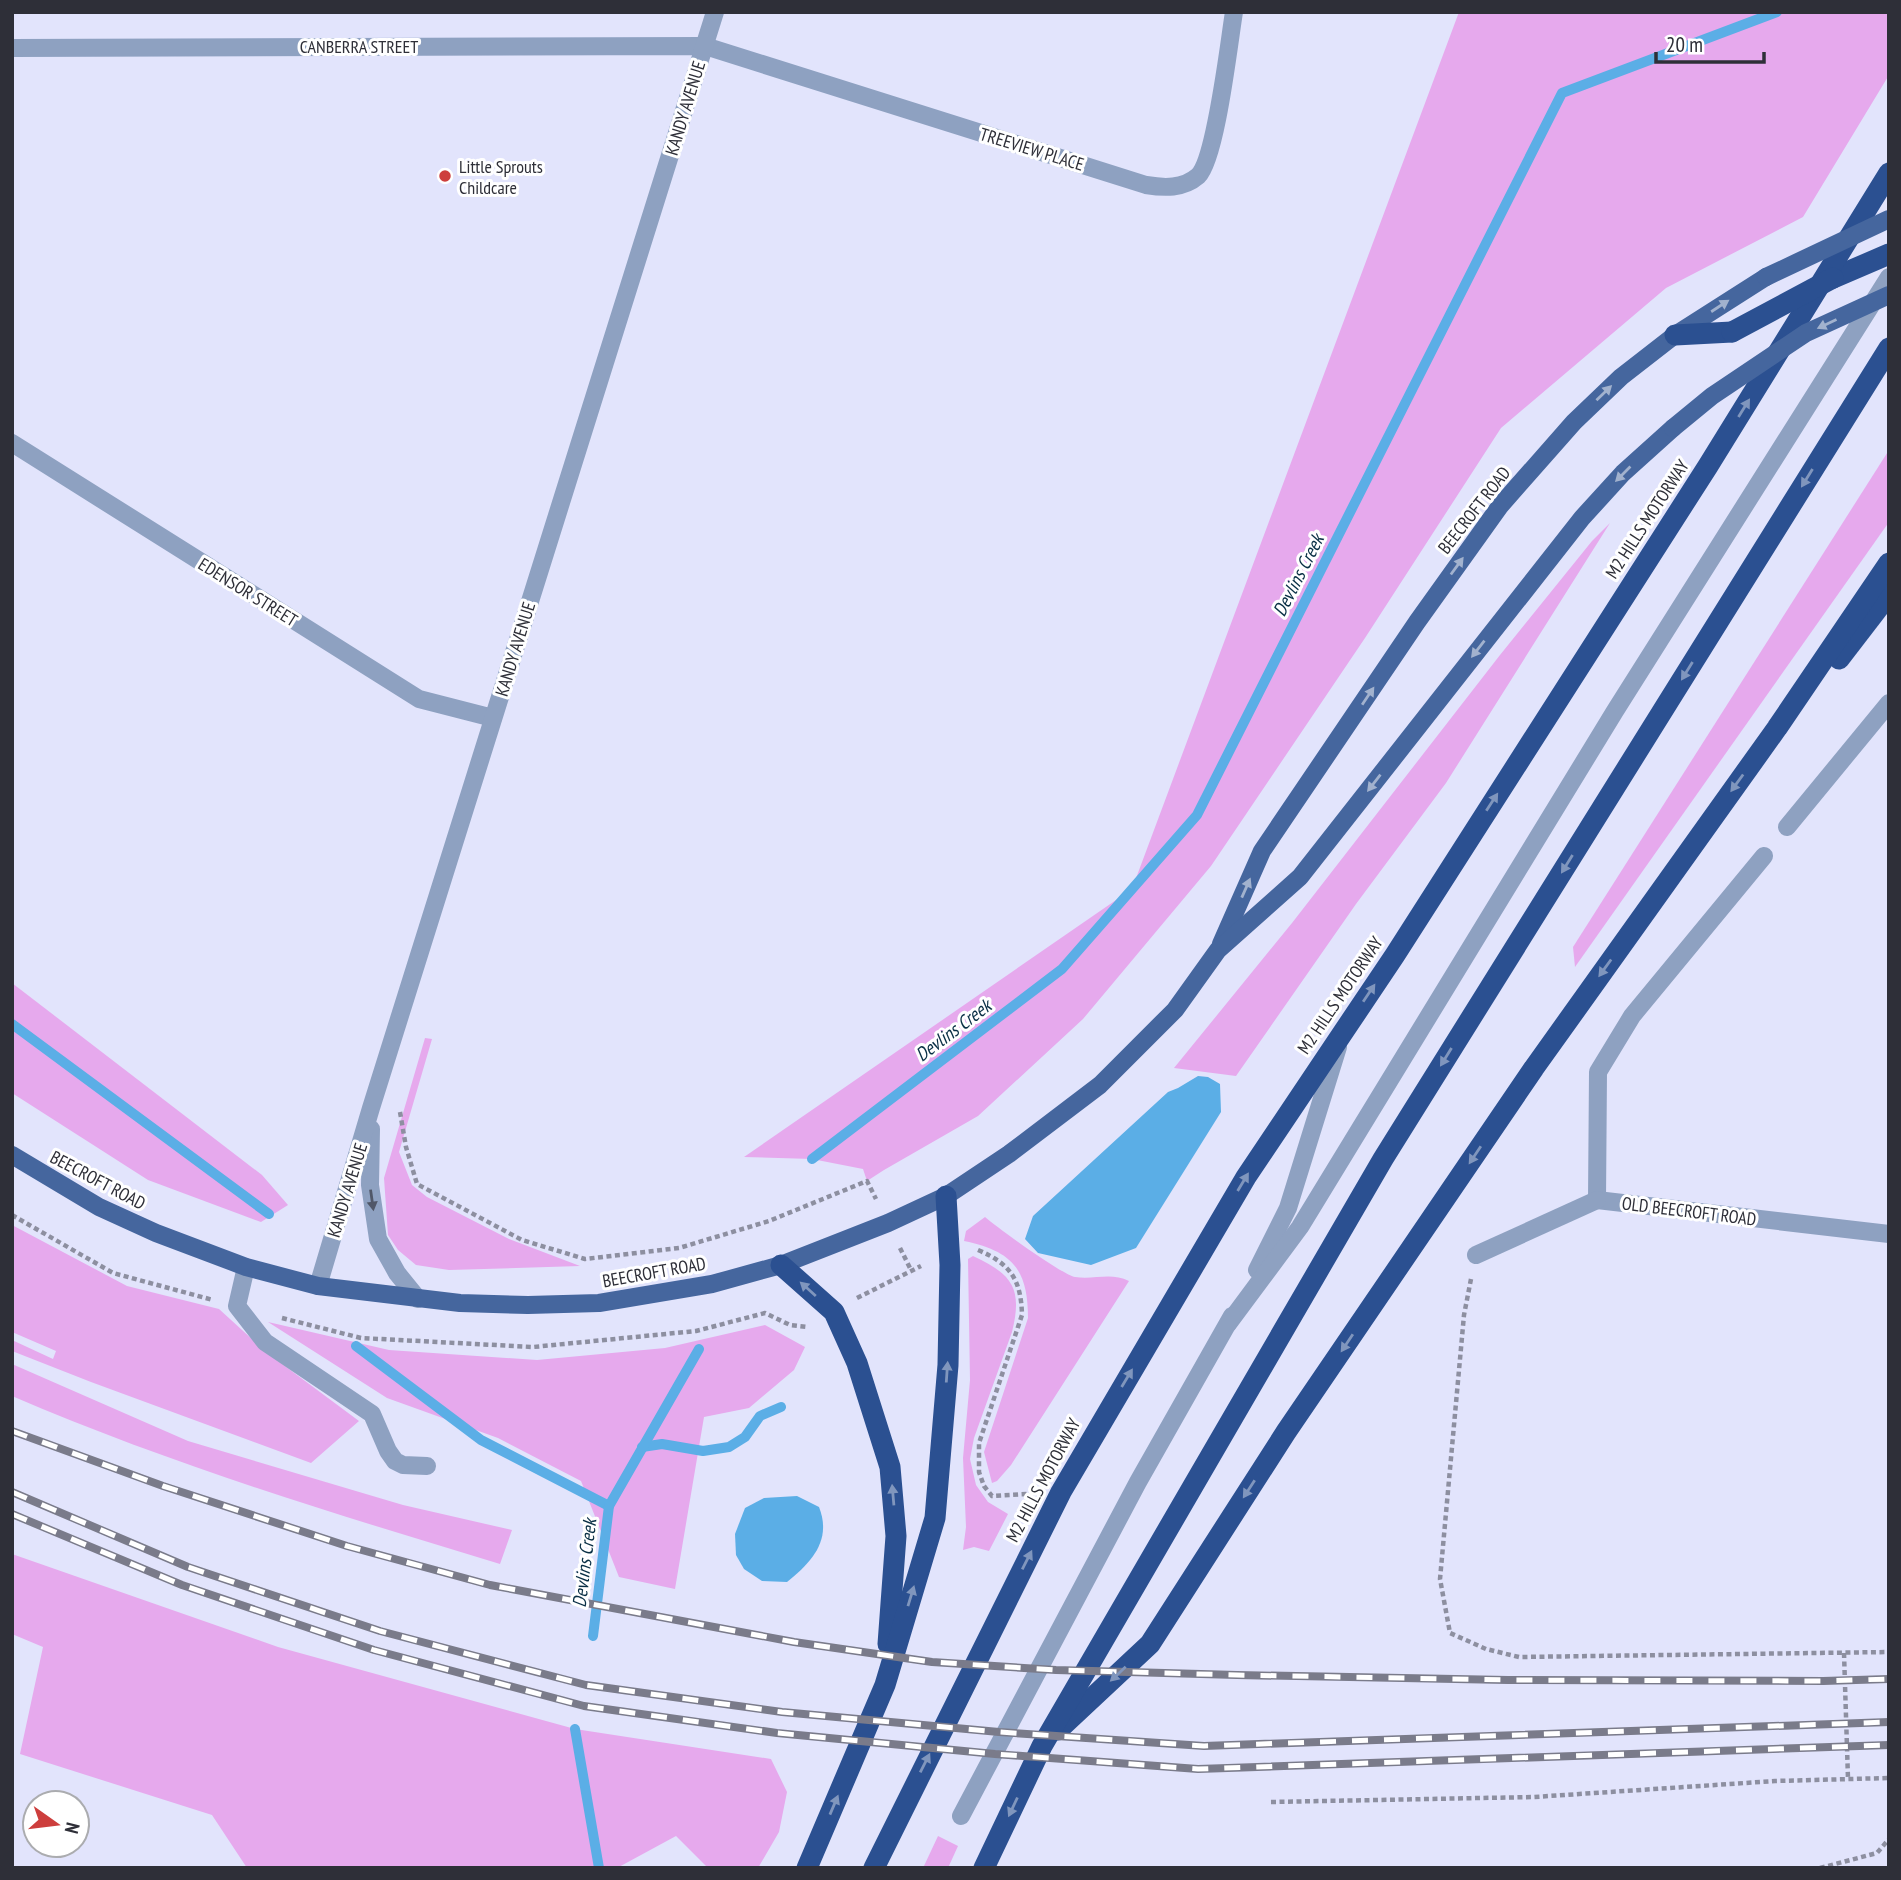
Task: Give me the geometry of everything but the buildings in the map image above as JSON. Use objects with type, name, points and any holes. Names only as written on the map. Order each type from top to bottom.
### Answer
[{"type":"highway","name":"M2 HILLS MOTORWAY","points":[[874,1868],[1060,1492],[1246,1177],[1410,932],[1708,466],[1889,173]]},
{"type":"highway","points":[[1675,335],[1732,332],[1833,278],[1889,254]]},
{"type":"highway","points":[[984,1868],[1042,1746],[1383,1159],[1889,348]]},
{"type":"highway","points":[[1042,1746],[1150,1644],[1286,1432],[1534,1068],[1777,728],[1889,562]]},
{"type":"highway","points":[[1777,728],[1817,688],[1889,594]]},
{"type":"highway","points":[[807,1868],[885,1685],[935,1518],[948,1365],[950,1265],[946,1196]]},
{"type":"highway","points":[[782,1265],[834,1312],[857,1363],[890,1467],[896,1536],[885,1685]]},
{"type":"main road","name":"BEECROFT ROAD","points":[[1219,950],[1262,851],[1417,622],[1500,506],[1574,422],[1611,386],[1675,335],[1766,277],[1889,219]]},
{"type":"main road","name":"BEECROFT ROAD","points":[[12,1155],[99,1207],[156,1234],[246,1267],[318,1286],[418,1299],[528,1305],[599,1303],[712,1284],[782,1265],[888,1223],[946,1196],[1009,1154],[1100,1085],[1175,1010],[1219,950],[1300,877],[1582,518],[1623,473],[1712,396],[1807,333],[1889,295]]},
{"type":"street","name":"KANDY AVENUE","points":[[318,1286],[371,1108],[715,12]]},
{"type":"street","name":"TREEVIEW PLACE","points":[[705,46],[1133,181],[1168,189],[1199,175],[1210,153],[1234,12]]},
{"type":"street","name":"CANBERRA STREET","points":[[12,48],[705,46]]},
{"type":"street","points":[[1228,1324],[1300,1227],[1615,710],[1889,277]]},
{"type":"street","name":"EDENSOR STREET","points":[[12,443],[419,699],[493,718]]},
{"type":"street","points":[[1787,827],[1889,703]]},
{"type":"street","name":"OLD BEECROFT ROAD","points":[[1764,856],[1632,1016],[1598,1072],[1597,1200],[1889,1234]]},
{"type":"street","points":[[961,1816],[1138,1482],[1254,1277],[1288,1208],[1342,1033]]},
{"type":"street","points":[[371,1108],[370,1185],[378,1240],[397,1273],[418,1299]]},
{"type":"street","points":[[1476,1255],[1597,1200]]},
{"type":"street","points":[[246,1267],[237,1306],[265,1342],[372,1414],[395,1461],[404,1465],[427,1466]]},
{"type":"path","points":[[399,1107],[406,1147],[418,1184],[522,1240],[585,1259],[679,1248],[769,1221],[867,1181]]},
{"type":"path","points":[[967,1248],[980,1250],[999,1261],[1016,1277],[1021,1296],[1022,1315],[979,1443],[979,1472],[984,1486],[992,1496],[1060,1492]]},
{"type":"path","points":[[1476,1255],[1464,1315],[1440,1579],[1450,1633],[1486,1649],[1519,1657],[1889,1652]]},
{"type":"path","points":[[846,1304],[911,1270]]},
{"type":"path","points":[[1844,1653],[1848,1779]]},
{"type":"path","points":[[1271,1802],[1534,1797],[1774,1781],[1889,1778]]},
{"type":"path","points":[[1820,1868],[1877,1853],[1889,1839]]},
{"type":"shaded area","points":[[1459,12],[1889,12],[1889,75],[1803,217],[1666,288],[1501,428],[1365,638],[1211,866],[1083,1019],[978,1116],[867,1181],[863,1169],[812,1159],[744,1157],[1132,889]]},
{"type":"shaded area","points":[[1889,450],[1889,522],[1575,967],[1573,947]]},
{"type":"shaded area","points":[[1610,523],[1446,783],[1356,904],[1236,1076],[1174,1068],[1292,923],[1500,655],[1592,541]]},
{"type":"shaded area","points":[[12,983],[262,1175],[288,1205],[261,1222],[148,1180],[12,1093]]},
{"type":"shaded area","points":[[425,1038],[432,1039],[399,1152],[412,1185],[427,1197],[509,1239],[580,1266],[449,1270],[416,1265],[398,1250],[388,1235],[384,1178]]},
{"type":"shaded area","points":[[985,1217],[1068,1274],[1082,1278],[1116,1277],[1129,1281],[1011,1465],[992,1483],[984,1452],[1028,1318],[1025,1287],[1014,1265],[994,1250],[964,1241],[966,1231]]},
{"type":"shaded area","points":[[12,1225],[127,1286],[219,1309],[266,1352],[359,1421],[311,1463],[12,1351],[12,1340],[53,1359],[56,1351],[12,1332]]},
{"type":"shaded area","points":[[973,1256],[1005,1276],[1015,1293],[1016,1304],[1012,1332],[974,1438],[970,1459],[976,1485],[988,1502],[1008,1514],[989,1551],[974,1547],[963,1550],[966,1527],[963,1458],[970,1380],[968,1259]]},
{"type":"shaded area","points":[[268,1322],[389,1350],[537,1360],[665,1348],[765,1325],[805,1347],[794,1370],[749,1408],[704,1417],[675,1589],[619,1577],[581,1481],[498,1438],[387,1398]]},
{"type":"shaded area","points":[[12,1364],[188,1441],[403,1505],[512,1530],[500,1564],[253,1487],[72,1421],[12,1396]]},
{"type":"shaded area","points":[[12,1554],[278,1647],[575,1729],[771,1759],[787,1792],[779,1832],[758,1868],[708,1868],[676,1836],[617,1868],[247,1868],[212,1815],[20,1754],[43,1647],[12,1634]]},
{"type":"shaded area","points":[[938,1836],[958,1846],[948,1868],[923,1868]]},
{"type":"water","points":[[1198,1076],[1208,1077],[1220,1084],[1221,1112],[1136,1248],[1091,1265],[1038,1253],[1025,1239],[1033,1216],[1168,1092]]},
{"type":"water","points":[[797,1496],[819,1507],[823,1530],[821,1540],[812,1558],[787,1582],[762,1581],[744,1569],[736,1555],[735,1534],[745,1508],[764,1498]]},
{"type":"waterway","name":"Devlins Creek","points":[[812,1159],[1062,969],[1197,815],[1562,93],[1777,12]]},
{"type":"waterway","points":[[12,1024],[269,1214]]},
{"type":"waterway","points":[[356,1346],[481,1440],[609,1506]]},
{"type":"waterway","name":"Devlins Creek","points":[[593,1636],[609,1506],[699,1349]]},
{"type":"waterway","points":[[642,1447],[662,1444],[703,1451],[729,1447],[745,1437],[760,1416],[781,1407]]},
{"type":"waterway","name":"Devlins Creek","points":[[575,1729],[599,1868]]},
{"type":"railway","points":[[12,1431],[163,1486],[347,1546],[490,1585],[794,1642],[932,1662],[1056,1670],[1508,1680],[1889,1679]]},
{"type":"railway","points":[[12,1492],[188,1567],[380,1631],[586,1685],[782,1712],[999,1732],[1204,1746],[1889,1722]]},
{"type":"railway","points":[[12,1514],[182,1585],[374,1650],[584,1706],[777,1733],[995,1754],[1198,1769],[1889,1745]]},
{"type":"place","name":"Little Sprouts Childcare","points":[[445,176]]}]
